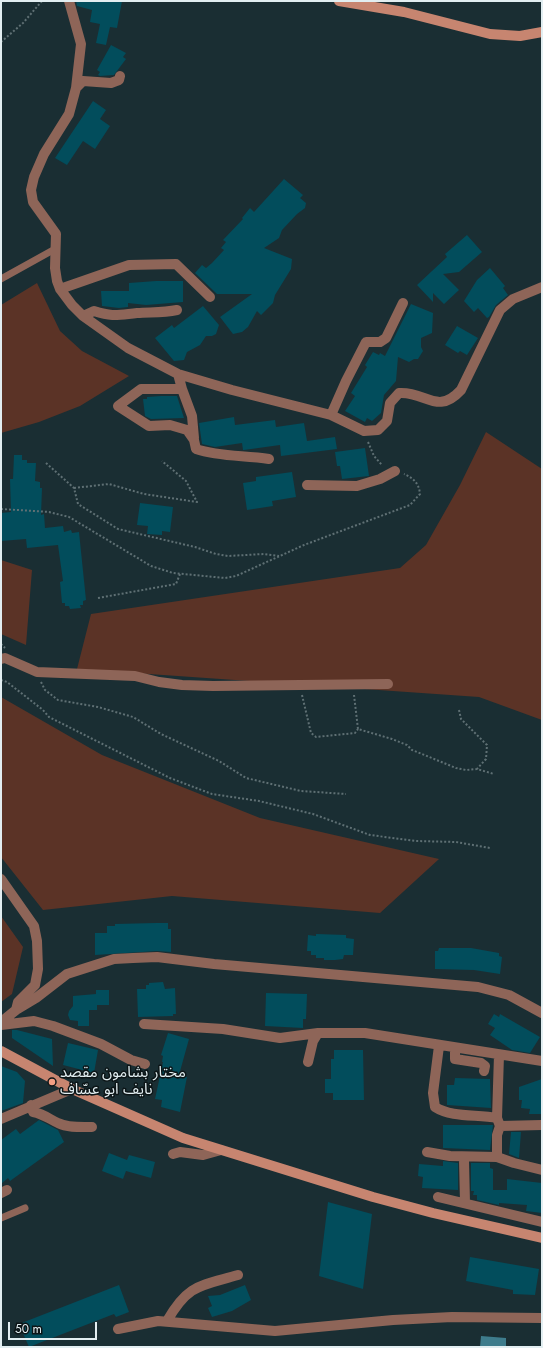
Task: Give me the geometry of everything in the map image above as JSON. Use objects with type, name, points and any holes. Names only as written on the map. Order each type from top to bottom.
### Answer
[{"type":"main road","points":[[339,1],[404,12],[490,34],[520,36],[542,32]]},
{"type":"main road","points":[[1,1051],[72,1089],[183,1138],[373,1197],[432,1213],[542,1238]]},
{"type":"street","points":[[69,1],[81,44],[76,88],[69,114],[44,154],[34,177],[31,190],[34,202],[56,234],[56,268],[60,289],[72,305],[83,316],[128,348],[178,374],[232,390],[331,415],[364,431],[378,430],[388,417],[390,403],[399,393],[407,393],[433,401],[442,402],[448,402],[453,398],[461,390],[500,310],[513,299],[542,287]]},
{"type":"street","points":[[76,88],[83,81],[111,83],[119,80],[120,76]]},
{"type":"street","points":[[60,289],[129,265],[176,264],[210,297]]},
{"type":"street","points":[[331,415],[346,380],[366,342],[380,342],[386,338],[403,303]]},
{"type":"street","points":[[83,316],[94,311],[108,316],[121,316],[136,313],[162,313],[177,310]]},
{"type":"street","points":[[178,374],[192,416],[196,449],[211,454],[244,455],[269,459]]},
{"type":"street","points":[[182,389],[141,389],[118,406],[149,426],[170,425],[187,430],[194,440]]},
{"type":"street","points":[[307,485],[357,486],[380,479],[395,471]]},
{"type":"street","points":[[1,659],[5,658],[37,672],[135,676],[159,682],[182,685],[388,684]]},
{"type":"street","points":[[1,879],[34,926],[37,941],[38,969],[35,985],[18,1002],[16,1010]]},
{"type":"street","points":[[1,1022],[67,974],[114,958],[157,957],[214,964],[478,987],[508,995],[542,1013]]},
{"type":"street","points":[[1,1025],[34,1021],[47,1024],[94,1041],[132,1060],[145,1064]]},
{"type":"street","points":[[144,1024],[224,1029],[280,1038],[318,1033],[365,1033],[439,1046],[542,1061]]},
{"type":"street","points":[[308,1062],[313,1041],[318,1033]]},
{"type":"street","points":[[439,1046],[433,1093],[435,1107],[444,1112],[483,1115],[498,1122],[542,1125]]},
{"type":"street","points":[[455,1048],[455,1059],[481,1063],[485,1066],[484,1071]]},
{"type":"street","points":[[497,1157],[499,1055]]},
{"type":"street","points":[[1,1119],[31,1105],[72,1089]]},
{"type":"street","points":[[31,1105],[33,1112],[43,1114],[58,1124],[92,1127]]},
{"type":"street","points":[[173,1154],[180,1152],[203,1155],[221,1150]]},
{"type":"street","points":[[427,1152],[450,1156],[497,1157],[542,1170]]},
{"type":"street","points":[[464,1160],[465,1203]]},
{"type":"street","points":[[438,1197],[465,1203],[478,1208],[542,1222]]},
{"type":"street","points":[[167,1321],[185,1294],[194,1288],[238,1274]]},
{"type":"street","points":[[118,1329],[158,1321],[275,1331],[393,1320],[452,1317],[542,1318]]},
{"type":"lane","points":[[1,279],[56,249]]},
{"type":"lane","points":[[1,1218],[25,1208]]},
{"type":"path","points":[[1,42],[23,23],[42,1]]},
{"type":"path","points":[[1,509],[49,512],[69,517],[151,566],[180,574],[225,578],[236,576],[304,544],[410,505],[420,494],[420,489],[416,481],[406,475],[387,469],[381,465],[374,456],[364,431]]},
{"type":"path","points":[[74,488],[109,484],[144,494],[197,502],[186,481],[162,461]]},
{"type":"path","points":[[46,463],[74,488],[78,504],[118,529],[228,556],[264,554],[280,556]]},
{"type":"path","points":[[98,598],[176,584],[180,574]]},
{"type":"path","points":[[37,672],[45,690],[58,700],[105,709],[133,717],[161,734],[219,761],[246,778],[301,791],[346,794]]},
{"type":"path","points":[[1,680],[7,682],[43,710],[49,717],[170,778],[212,794],[259,801],[305,812],[370,835],[416,842],[456,842],[490,848]]},
{"type":"path","points":[[299,684],[311,733],[316,737],[355,733],[358,729]]},
{"type":"path","points":[[352,684],[358,729]]},
{"type":"path","points":[[459,710],[461,719],[487,745],[486,759],[477,769]]},
{"type":"path","points":[[358,729],[407,744],[412,750],[456,768],[466,770],[477,769],[494,774]]},
{"type":"shaded area","points":[[37,283],[60,331],[82,351],[129,376],[80,406],[39,422],[1,433],[1,305]]},
{"type":"shaded area","points":[[486,432],[542,469],[542,720],[479,697],[77,669],[91,614],[400,568],[426,545],[460,485]]},
{"type":"shaded area","points":[[1,560],[32,570],[26,645],[1,634]]},
{"type":"shaded area","points":[[1,697],[102,755],[260,818],[439,859],[380,913],[172,896],[43,910],[1,857]]},
{"type":"shaded area","points":[[1,916],[23,947],[12,994],[1,1002]]},
{"type":"water","points":[[481,1336],[506,1338],[506,1347],[480,1347]]},
{"type":"building","points":[[76,1],[122,1],[117,28],[110,27],[106,45],[96,43],[100,24],[90,22],[92,10],[77,6]]},
{"type":"building","points":[[111,45],[126,53],[123,57],[126,59],[114,75],[100,76],[98,75],[100,72],[97,70]]},
{"type":"building","points":[[93,101],[106,110],[100,119],[110,126],[95,149],[83,141],[67,165],[55,158]]},
{"type":"building","points":[[284,179],[303,195],[300,198],[306,203],[305,208],[282,230],[279,238],[264,248],[292,259],[291,269],[275,295],[273,303],[261,315],[257,311],[248,327],[242,332],[233,334],[220,317],[252,294],[217,294],[195,273],[202,265],[206,268],[212,263],[224,250],[221,248],[226,242],[223,240],[243,219],[242,218],[250,208],[254,212]]},
{"type":"building","points":[[467,235],[482,252],[459,272],[443,274],[459,290],[444,304],[433,293],[433,302],[417,285],[447,257],[445,254]]},
{"type":"building","points":[[490,268],[505,286],[503,288],[508,295],[496,305],[487,318],[478,308],[474,312],[464,301],[477,280]]},
{"type":"building","points":[[183,281],[183,302],[146,305],[128,303],[128,307],[119,308],[102,306],[101,291],[129,291],[129,283]]},
{"type":"building","points":[[411,304],[433,313],[432,333],[421,338],[421,347],[423,351],[418,359],[414,359],[409,362],[398,357],[396,381],[384,395],[381,413],[372,421],[367,418],[365,422],[345,411],[355,396],[351,393],[367,367],[365,365],[373,352],[379,355],[380,353],[385,356]]},
{"type":"building","points":[[203,306],[219,325],[216,334],[206,336],[200,345],[187,352],[184,360],[174,361],[155,338],[172,325],[174,328]]},
{"type":"building","points":[[457,326],[478,338],[467,355],[460,351],[458,353],[445,345]]},
{"type":"building","points":[[177,396],[184,418],[151,419],[145,416],[143,399],[147,399],[147,397]]},
{"type":"building","points":[[234,417],[235,425],[275,420],[276,427],[304,423],[307,441],[335,437],[337,449],[281,456],[280,445],[243,450],[242,443],[215,447],[202,444],[199,423]]},
{"type":"building","points":[[365,448],[369,476],[342,479],[340,466],[337,466],[335,452]]},
{"type":"building","points":[[14,455],[22,455],[22,460],[27,460],[27,463],[36,463],[35,481],[40,482],[40,488],[42,488],[41,515],[44,514],[45,528],[63,526],[64,532],[71,530],[72,533],[79,532],[86,600],[83,601],[83,605],[80,605],[81,608],[70,609],[69,606],[65,606],[65,603],[62,603],[60,582],[63,581],[58,545],[27,548],[26,539],[1,541],[1,513],[11,512],[10,479],[13,479]]},
{"type":"building","points":[[292,472],[296,497],[272,501],[273,506],[247,510],[243,483],[256,481],[256,477]]},
{"type":"building","points":[[140,503],[173,507],[170,532],[162,531],[162,535],[147,534],[148,526],[137,525]]},
{"type":"building","points":[[168,923],[168,929],[171,929],[171,952],[157,951],[95,955],[95,933],[107,933],[107,926],[115,926],[115,924]]},
{"type":"building","points":[[316,934],[346,935],[346,938],[354,939],[353,955],[344,955],[343,959],[335,960],[316,958],[316,955],[311,955],[311,951],[307,951],[308,935],[316,936]]},
{"type":"building","points":[[439,948],[471,948],[499,953],[499,956],[502,957],[500,974],[474,970],[435,969],[435,951],[438,951]]},
{"type":"building","points":[[163,982],[165,989],[175,988],[176,1014],[173,1014],[173,1016],[138,1017],[137,989],[146,989],[146,985],[149,985],[149,983]]},
{"type":"building","points":[[96,990],[109,990],[109,1005],[97,1005],[97,1010],[89,1010],[89,1026],[78,1026],[78,1021],[70,1020],[68,1015],[73,1006],[73,996],[96,994]]},
{"type":"building","points":[[266,993],[307,994],[306,1019],[303,1019],[303,1028],[265,1026]]},
{"type":"building","points":[[494,1014],[499,1017],[500,1014],[540,1037],[530,1053],[512,1050],[490,1035],[495,1028],[488,1024]]},
{"type":"building","points":[[12,1030],[52,1039],[53,1066],[12,1038]]},
{"type":"building","points":[[168,1033],[189,1039],[179,1075],[187,1077],[180,1112],[161,1107],[162,1100],[155,1099],[163,1062],[163,1056],[161,1055]]},
{"type":"building","points":[[68,1043],[98,1050],[94,1073],[63,1065]]},
{"type":"building","points":[[334,1050],[363,1050],[364,1100],[333,1100],[333,1093],[325,1093],[325,1079],[331,1079],[331,1059],[334,1059]]},
{"type":"building","points":[[1,1066],[17,1072],[25,1081],[23,1103],[1,1111]]},
{"type":"building","points":[[455,1078],[490,1079],[491,1108],[447,1105],[447,1085],[454,1085]]},
{"type":"building","points":[[542,1079],[542,1114],[529,1114],[530,1109],[521,1108],[522,1100],[519,1100],[519,1087]]},
{"type":"building","points":[[39,1120],[58,1130],[64,1142],[10,1181],[8,1178],[1,1184],[1,1140],[16,1129],[20,1134]]},
{"type":"building","points":[[443,1125],[493,1125],[490,1150],[443,1148]]},
{"type":"building","points":[[511,1132],[521,1132],[519,1158],[509,1154]]},
{"type":"building","points":[[109,1153],[127,1160],[129,1155],[155,1162],[151,1178],[126,1171],[123,1179],[102,1171]]},
{"type":"building","points":[[443,1161],[458,1163],[458,1190],[422,1188],[423,1177],[418,1176],[419,1164],[443,1166]]},
{"type":"building","points":[[471,1163],[490,1163],[490,1168],[493,1169],[493,1190],[507,1190],[507,1179],[542,1183],[542,1213],[526,1211],[527,1205],[499,1203],[499,1205],[477,1200],[477,1195],[473,1195],[474,1191],[471,1191]]},
{"type":"building","points":[[328,1202],[372,1214],[363,1289],[319,1276]]},
{"type":"building","points":[[470,1257],[539,1269],[535,1295],[513,1294],[513,1290],[466,1281]]},
{"type":"building","points":[[119,1285],[129,1312],[116,1317],[114,1314],[29,1347],[19,1324]]},
{"type":"building","points":[[245,1285],[251,1300],[232,1311],[212,1317],[208,1308],[212,1306],[208,1296],[220,1295]]},
{"type":"place","name":"مختار بشامون مقصد نايف ابو عسّاف","points":[[52,1082]]}]
